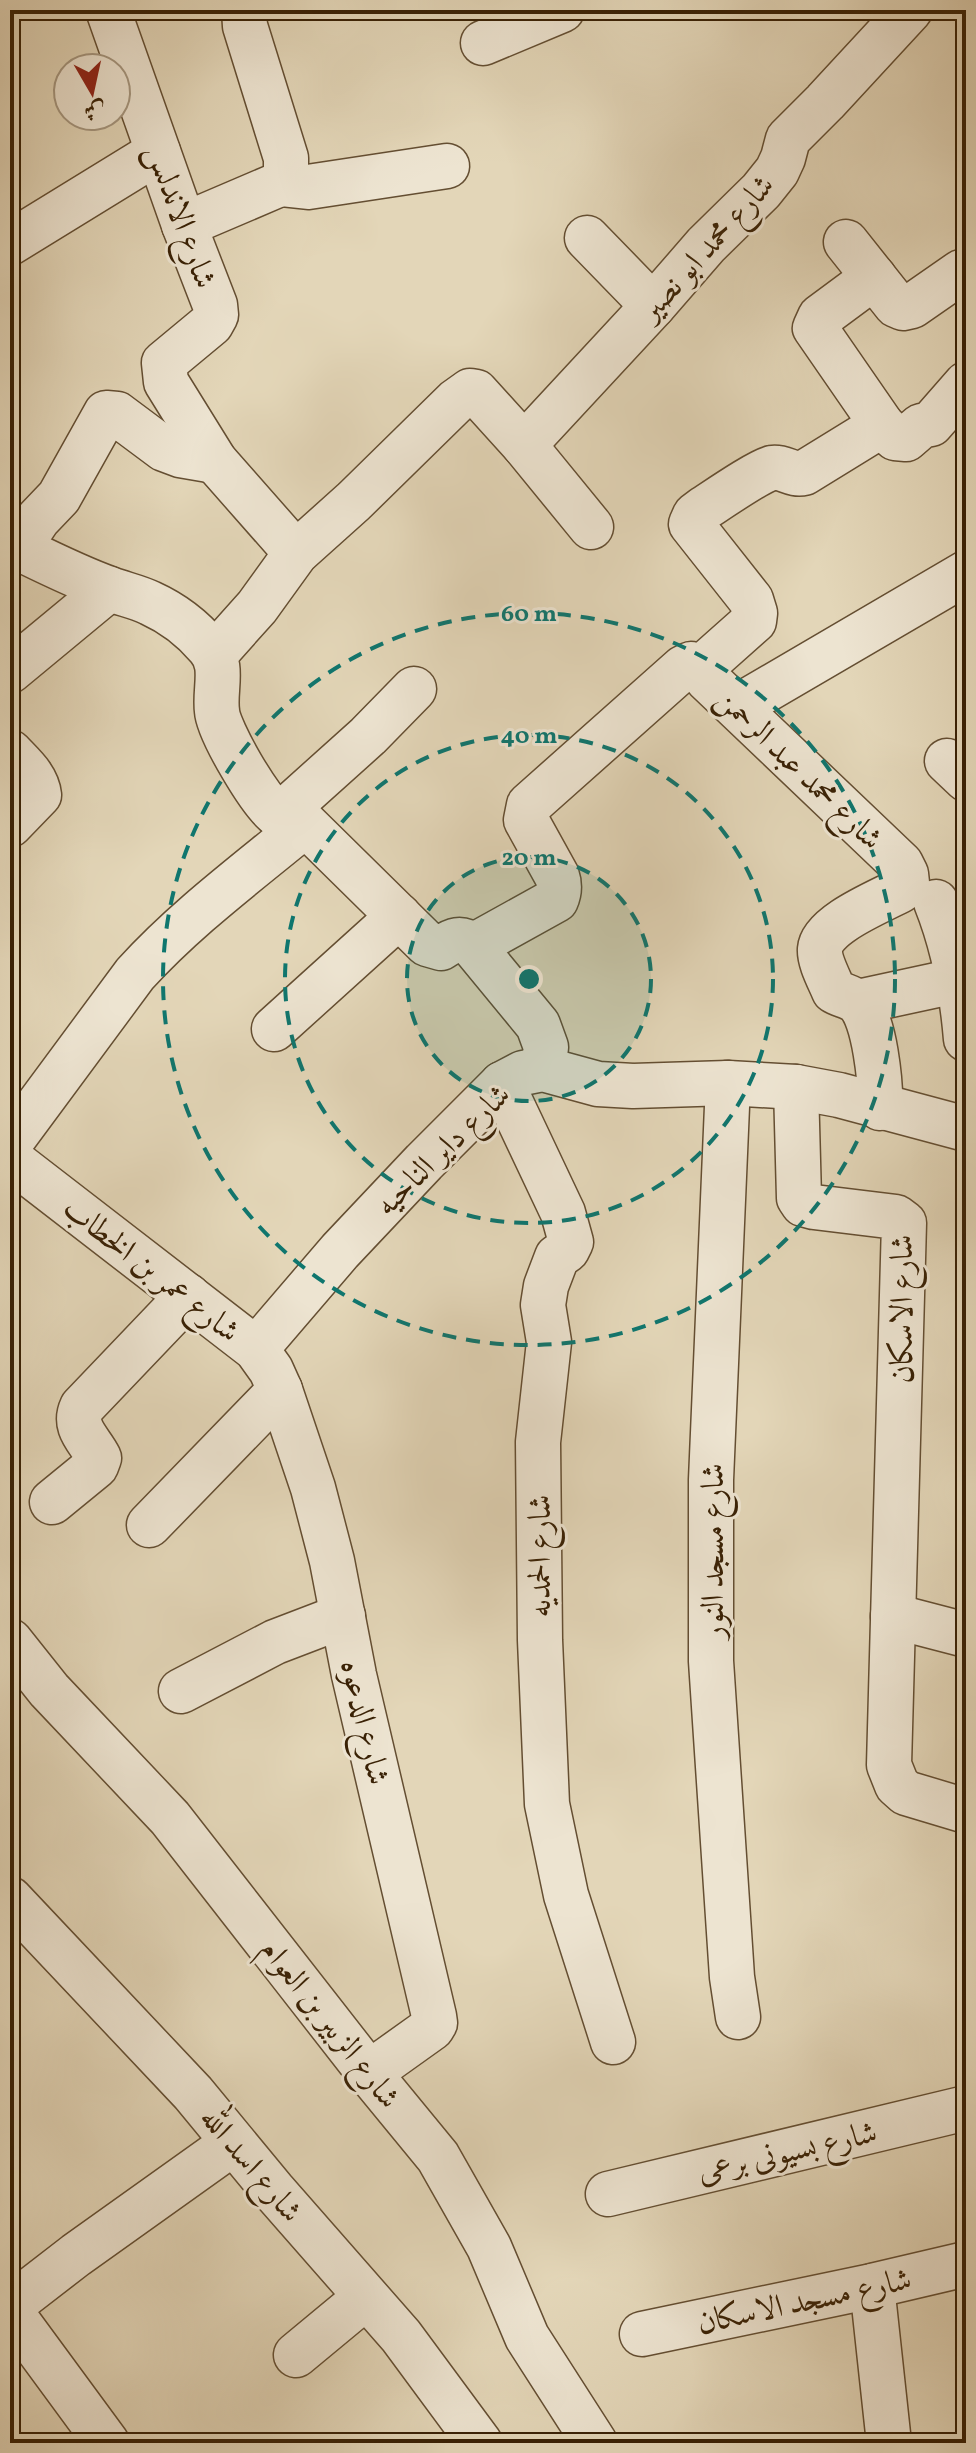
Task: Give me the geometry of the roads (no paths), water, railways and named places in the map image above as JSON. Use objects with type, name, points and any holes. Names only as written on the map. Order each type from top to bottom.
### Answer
[{"type":"street","name":"شارع الاندلس","points":[[108,10],[215,305],[216,315],[211,324],[164,363],[166,382],[215,461],[296,553]]},
{"type":"street","points":[[244,10],[245,26],[286,158],[286,176],[280,184]]},
{"type":"street","points":[[483,43],[562,10]]},
{"type":"street","name":"شارع محمد ابو نصير","points":[[524,445],[706,245],[761,191],[777,171],[788,139],[910,10]]},
{"type":"street","points":[[10,243],[158,152]]},
{"type":"street","points":[[184,225],[280,184],[308,187],[447,166]]},
{"type":"street","points":[[587,238],[653,306]]},
{"type":"street","points":[[846,242],[896,305],[903,308],[912,306],[961,272]]},
{"type":"street","points":[[874,277],[820,317],[815,328],[882,425],[895,438],[906,439],[921,426],[931,424],[961,398]]},
{"type":"street","points":[[215,654],[257,607],[296,553],[470,391],[476,392],[524,445],[591,527]]},
{"type":"street","points":[[215,461],[164,449],[117,414],[106,413],[59,497],[14,546],[109,589],[149,602],[198,636],[215,654],[218,718],[249,779],[427,944],[441,948],[452,940],[461,940],[473,946],[538,1025],[546,1047],[543,1069]]},
{"type":"street","name":"شارع محمد عبد الرحمن","points":[[880,1108],[881,1082],[865,1013],[858,1002],[834,991],[820,951],[823,938],[834,926],[901,890],[907,883],[906,874],[901,864],[707,679],[705,669],[709,661],[754,621],[755,613],[751,600],[691,524],[695,515],[768,470],[781,469],[796,475],[804,473],[882,425]]},
{"type":"street","points":[[737,707],[966,573]]},
{"type":"street","points":[[10,671],[109,589]]},
{"type":"street","points":[[473,946],[556,900],[559,893],[557,876],[526,820],[529,805],[683,668],[691,664],[705,669]]},
{"type":"street","points":[[10,1143],[135,974],[292,821],[414,689]]},
{"type":"street","points":[[10,752],[34,778],[39,795],[10,825]]},
{"type":"street","points":[[936,902],[960,980],[966,1039]]},
{"type":"street","points":[[274,1029],[399,916]]},
{"type":"street","points":[[858,1002],[960,980]]},
{"type":"street","name":"شارع داير الناحيه","points":[[256,1349],[424,1162],[502,1084],[523,1073],[543,1069],[598,1084],[633,1086],[728,1083],[796,1087],[839,1095],[966,1129]]},
{"type":"street","name":"شارع مسجد النور","points":[[728,1083],[711,1480],[711,1661],[729,1946],[738,2017]]},
{"type":"street","name":"شارع الحمديه","points":[[502,1084],[558,1202],[571,1242],[567,1250],[557,1257],[546,1286],[543,1305],[549,1342],[538,1457],[540,1640],[547,1804],[566,1895],[613,2042]]},
{"type":"street","name":"شارع الاسكان","points":[[796,1087],[797,1187],[803,1204],[896,1217],[904,1223],[889,1765],[897,1785],[906,1793],[966,1811]]},
{"type":"street","name":"شارع عمر بن الخطاب","points":[[10,1159],[256,1349]]},
{"type":"street","points":[[52,1502],[96,1466],[99,1458],[80,1431],[82,1407],[188,1296]]},
{"type":"street","name":"شارع الدعوه","points":[[256,1349],[280,1390],[313,1488],[435,2023],[369,2073]]},
{"type":"street","points":[[149,1525],[280,1390]]},
{"type":"street","points":[[181,1691],[275,1642],[343,1616]]},
{"type":"street","points":[[893,1616],[966,1635]]},
{"type":"street","name":"شارع الزبير بن العوام","points":[[10,1641],[49,1690],[170,1818],[438,2157],[489,2247],[527,2337],[595,2443]]},
{"type":"street","name":"شارع اسد الله","points":[[10,1899],[193,2093],[401,2336],[480,2443]]},
{"type":"street","name":"شارع بسيونى برعى","points":[[608,2194],[966,2108]]},
{"type":"street","points":[[107,2443],[10,2308],[76,2255],[233,2143]]},
{"type":"street","name":"شارع مسجد الاسكان","points":[[642,2334],[966,2264]]},
{"type":"street","points":[[872,2286],[889,2443]]},
{"type":"street","points":[[296,2355],[366,2297]]}]
